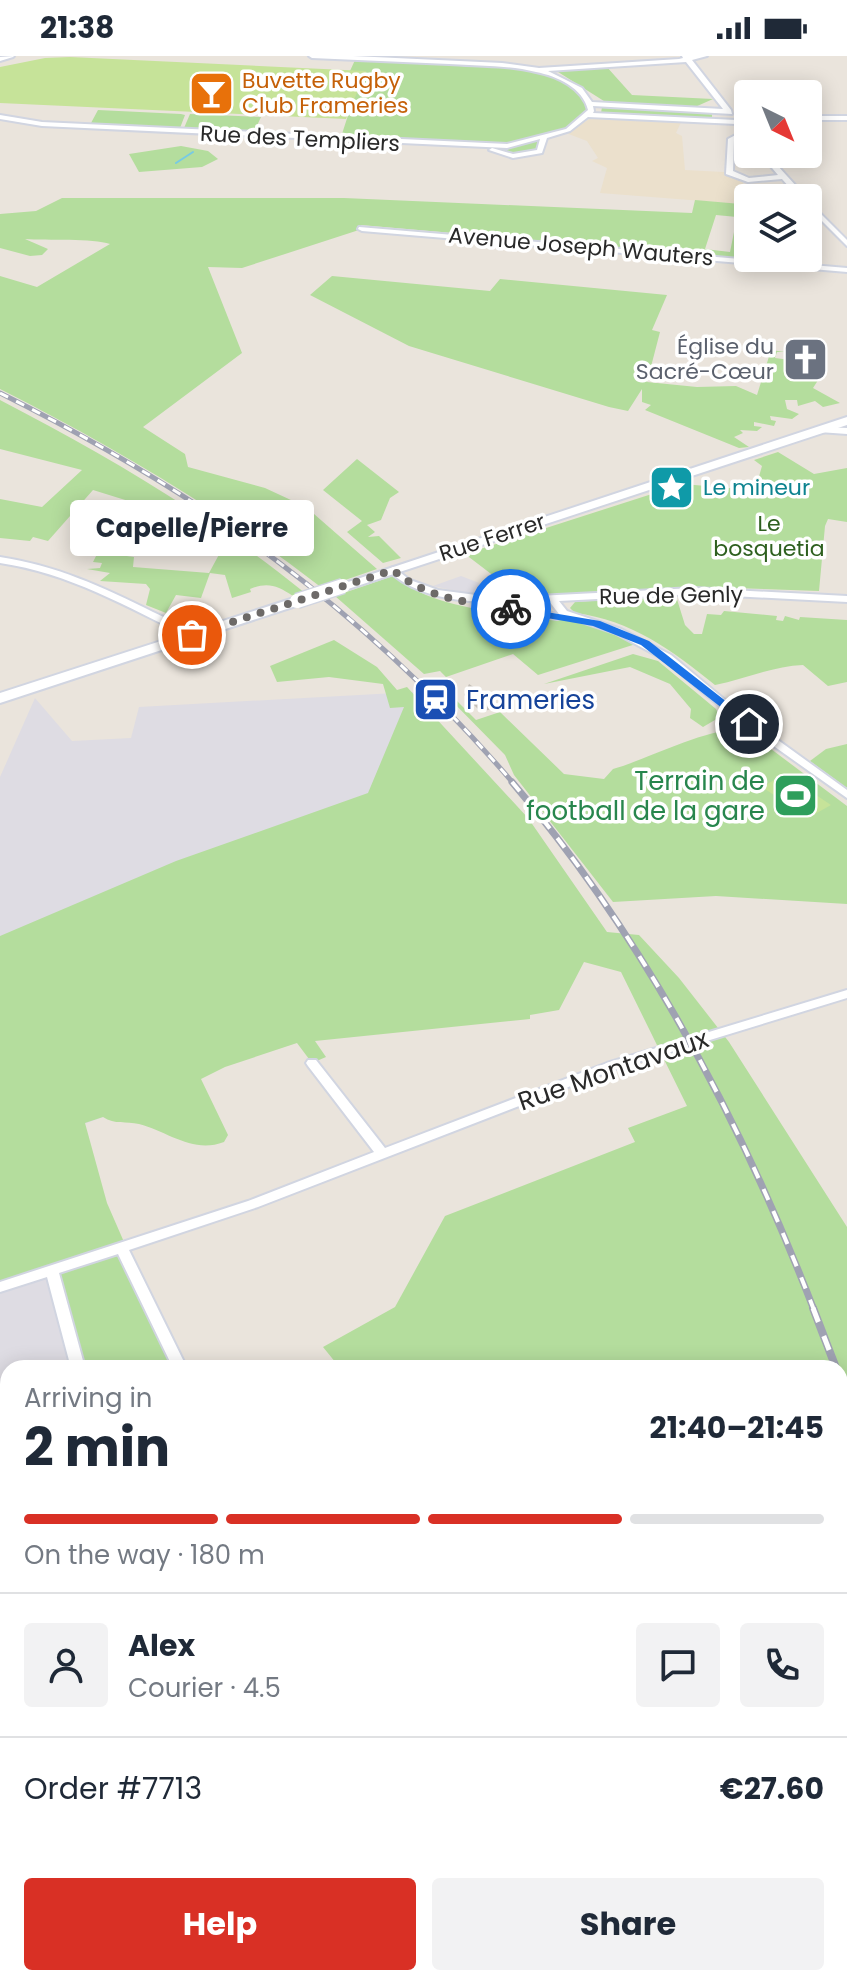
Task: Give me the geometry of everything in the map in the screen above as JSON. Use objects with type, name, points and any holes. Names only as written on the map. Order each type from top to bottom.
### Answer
[{"type":"main road","name":"Rue Ferrer","points":[[0,698],[847,421]]},
{"type":"street","points":[[0,59],[11,56]]},
{"type":"street","points":[[312,56],[502,65],[539,70],[704,56]]},
{"type":"street","points":[[686,58],[734,119]]},
{"type":"street","points":[[539,70],[573,85],[591,110]]},
{"type":"street","points":[[591,110],[732,116]]},
{"type":"street","points":[[591,110],[732,116]]},
{"type":"street","name":"Rue des Templiers","points":[[0,117],[42,124],[483,147],[513,156],[540,152],[544,138],[568,130],[591,110]]},
{"type":"street","points":[[822,118],[847,118]]},
{"type":"street","points":[[734,138],[731,139],[729,172],[748,180],[782,177]]},
{"type":"street","points":[[775,168],[789,184]]},
{"type":"street","points":[[822,215],[842,232],[847,244]]},
{"type":"street","name":"Avenue Joseph Wauters","points":[[362,229],[847,270]]},
{"type":"street","points":[[822,430],[847,431]]},
{"type":"street","points":[[0,560],[26,562],[62,572],[192,635]]},
{"type":"street","points":[[393,570],[407,582],[471,603],[596,623]]},
{"type":"street","name":"Rue de Genly","points":[[432,592],[492,600],[553,600],[694,591],[847,599]]},
{"type":"street","points":[[536,600],[539,609],[557,616]]},
{"type":"street","points":[[553,600],[564,613],[645,643],[847,795]]},
{"type":"street","name":"Rue Montavaux","points":[[0,1287],[253,1204],[611,1066],[847,994]]},
{"type":"street","points":[[312,1063],[382,1153]]},
{"type":"street","points":[[122,1249],[176,1360]]},
{"type":"street","points":[[52,1271],[76,1360]]},
{"type":"shaded area","points":[[593,117],[682,120],[676,133],[682,136],[685,170],[724,172],[743,184],[734,184],[734,203],[600,193],[607,168],[592,161],[598,158],[587,141],[566,133]]},
{"type":"shaded area","points":[[461,576],[495,589],[486,597],[433,586]]},
{"type":"shaded area","points":[[414,692],[598,919],[104,1102],[103,1117],[84,1124],[118,1250],[84,1360],[0,1360],[0,777],[35,698],[72,741],[131,738],[139,707]]},
{"type":"green space","points":[[45,58],[366,71],[346,119],[0,103],[0,67]]},
{"type":"green space","points":[[355,60],[467,63],[528,69],[571,84],[592,107],[568,130],[544,138],[543,150],[508,156],[483,147],[340,140],[353,100],[350,71]]},
{"type":"green space","points":[[606,66],[632,95],[713,99],[695,107],[607,103],[555,70]]},
{"type":"green space","points":[[602,107],[712,112],[712,119],[601,113]]},
{"type":"green space","points":[[98,110],[185,115],[180,128],[91,123]]},
{"type":"green space","points":[[190,114],[261,117],[254,132],[184,128]]},
{"type":"green space","points":[[181,146],[208,151],[218,159],[202,167],[139,172],[129,154]]},
{"type":"green space","points":[[62,198],[344,198],[692,213],[695,200],[734,203],[734,217],[716,215],[705,249],[730,252],[734,232],[734,258],[361,225],[362,229],[242,268],[208,267],[242,353],[143,427],[185,454],[188,467],[265,488],[306,507],[377,569],[322,588],[245,532],[166,481],[0,389],[0,276],[37,287],[110,244],[25,239],[48,249],[42,255],[30,256],[0,248],[0,214],[36,211]]},
{"type":"green space","points":[[332,276],[490,291],[500,279],[667,295],[652,330],[660,332],[647,382],[697,387],[736,386],[757,395],[771,350],[785,352],[777,352],[775,358],[790,360],[790,372],[818,374],[824,371],[813,388],[840,403],[823,407],[815,401],[798,406],[797,400],[785,400],[787,409],[799,414],[792,419],[770,416],[771,420],[776,421],[774,426],[754,422],[754,426],[762,427],[757,431],[740,430],[743,433],[734,437],[749,447],[739,448],[645,410],[651,405],[642,402],[642,389],[628,411],[409,346],[310,295]]},
{"type":"green space","points":[[0,400],[80,443],[195,513],[305,593],[293,596],[267,585],[232,598],[225,575],[210,573],[201,598],[176,595],[166,613],[146,605],[150,589],[146,584],[100,581],[110,573],[87,569],[100,568],[102,563],[93,562],[98,552],[134,557],[133,567],[209,573],[222,549],[151,508],[93,490],[48,541],[33,537],[30,541],[0,538],[0,499],[42,507],[82,470],[0,449]]},
{"type":"green space","name":"Le bosquetia","points":[[778,452],[814,474],[847,468],[847,522],[828,519],[825,526],[819,591],[702,587],[540,596],[503,583],[465,554],[683,484],[741,489],[758,480],[762,466],[754,460]]},
{"type":"green space","points":[[357,459],[399,492],[390,498],[381,520],[367,525],[375,532],[368,537],[379,536],[401,558],[383,563],[347,532],[362,521],[323,490]]},
{"type":"green space","points":[[393,576],[413,589],[460,606],[586,623],[639,643],[538,675],[513,654],[446,677],[440,671],[424,674],[335,596]]},
{"type":"green space","points":[[676,596],[685,625],[694,634],[702,634],[707,614],[721,615],[724,611],[777,616],[776,620],[783,621],[785,616],[799,620],[800,617],[847,620],[847,682],[828,686],[803,665],[770,670],[715,685],[650,638],[614,622],[575,613],[570,608],[575,602]]},
{"type":"green space","points":[[334,640],[377,667],[397,690],[407,687],[528,818],[607,932],[639,935],[679,978],[729,1042],[847,1227],[847,1360],[334,1360],[323,1347],[395,1307],[445,1216],[635,1142],[628,1128],[687,1106],[621,972],[584,962],[559,1010],[530,1015],[530,1019],[315,1041],[326,1057],[312,1063],[297,1043],[225,1067],[201,1079],[228,1135],[224,1142],[191,1144],[139,1124],[116,1122],[103,1117],[85,1123],[107,1203],[176,1360],[76,1360],[52,1271],[0,1287],[0,936],[176,861],[368,793],[404,707],[390,708],[383,684],[329,677],[277,682],[270,666]]},
{"type":"green space","points":[[633,654],[658,661],[716,709],[720,717],[703,727],[690,718],[691,709],[670,684],[630,667],[544,684]]},
{"type":"green space","points":[[449,693],[476,720],[500,712],[564,774],[604,779],[613,769],[699,737],[733,730],[747,731],[847,806],[847,904],[716,896],[613,902],[514,775],[505,755],[446,695]]},
{"type":"green space","points":[[847,744],[847,788],[810,761],[826,749]]},
{"type":"green space","name":"Terrain de football de la gare","points":[[785,774],[831,805],[808,818],[762,787]]},
{"type":"building","points":[[469,684],[495,708],[481,712],[464,695]]},
{"type":"waterway","points":[[176,163],[193,152]]},
{"type":"railway","points":[[0,393],[145,473],[278,562],[400,664],[458,721],[514,784]]},
{"type":"railway","points":[[512,782],[605,903],[685,1033],[755,1170],[814,1310]]},
{"type":"railway","points":[[813,1308],[833,1360]]},
{"type":"way so far","points":[[192,635],[393,570],[407,582],[432,592],[471,603],[511,609]]},
{"type":"place","name":"Buvette Rugby Club Frameries","points":[[211,93]]},
{"type":"place","name":"Église du Sacré-Cœur","points":[[805,359]]},
{"type":"place","name":"Le mineur","points":[[672,487]]},
{"type":"place","name":"Capelle/Pierre","points":[[192,635]]},
{"type":"place","name":"Frameries","points":[[435,700]]},
{"type":"place","name":"Terrain de football de la gare","points":[[796,796]]},
{"type":"route","points":[[511,609],[596,623],[645,643],[667,657],[749,724]]}]
